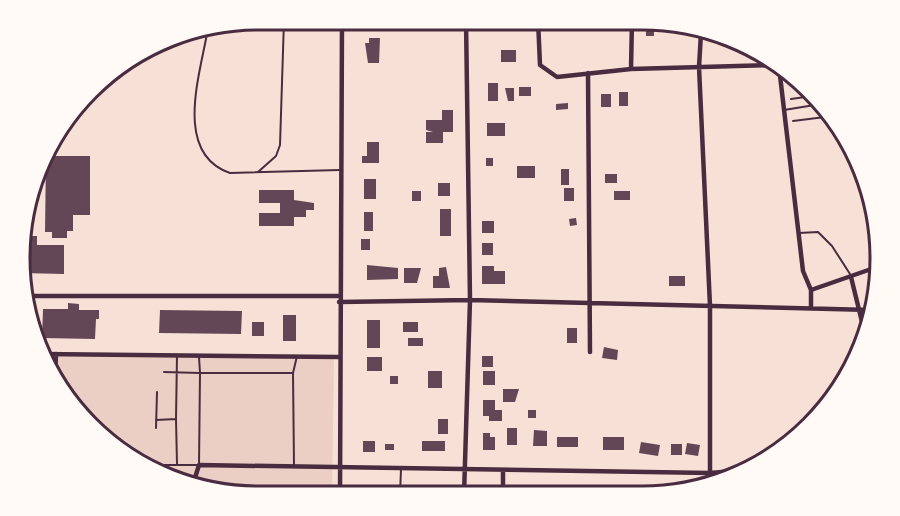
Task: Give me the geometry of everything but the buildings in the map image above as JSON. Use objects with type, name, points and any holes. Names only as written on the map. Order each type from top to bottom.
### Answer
[{"type":"street","points":[[340,486],[339,299],[342,30]]},
{"type":"street","points":[[464,486],[470,300],[466,30]]},
{"type":"street","points":[[538,30],[538,60],[544,70],[557,76],[631,69],[766,66]]},
{"type":"street","points":[[631,69],[632,30]]},
{"type":"street","points":[[701,38],[699,67],[710,306],[710,473]]},
{"type":"street","points":[[588,72],[592,302],[590,352]]},
{"type":"street","points":[[779,76],[803,271],[811,290],[811,308]]},
{"type":"street","points":[[811,290],[870,270]]},
{"type":"street","points":[[851,278],[861,320]]},
{"type":"street","points":[[33,296],[592,302],[864,310]]},
{"type":"street","points":[[52,354],[339,357]]},
{"type":"street","points":[[56,354],[56,362]]},
{"type":"street","points":[[195,477],[199,465],[720,472]]},
{"type":"street","points":[[503,470],[503,486]]},
{"type":"lane","points":[[258,172],[276,156],[280,145],[284,30]]},
{"type":"lane","points":[[207,36],[195,113],[199,146],[203,156],[220,170],[242,174],[341,170]]},
{"type":"lane","points":[[791,99],[803,97]]},
{"type":"lane","points":[[784,110],[812,106]]},
{"type":"lane","points":[[793,121],[822,117]]},
{"type":"lane","points":[[799,233],[818,232],[832,246],[851,278]]},
{"type":"lane","points":[[177,355],[177,465]]},
{"type":"lane","points":[[163,465],[199,465],[200,355]]},
{"type":"lane","points":[[294,466],[293,373],[297,356]]},
{"type":"lane","points":[[164,372],[293,373]]},
{"type":"lane","points":[[156,428],[157,392]]},
{"type":"lane","points":[[156,420],[176,419]]},
{"type":"lane","points":[[400,486],[401,469]]},
{"type":"shaded area","points":[[53,356],[334,357],[332,486],[243,486],[214,482],[185,474],[131,448],[97,419],[77,397]]}]
